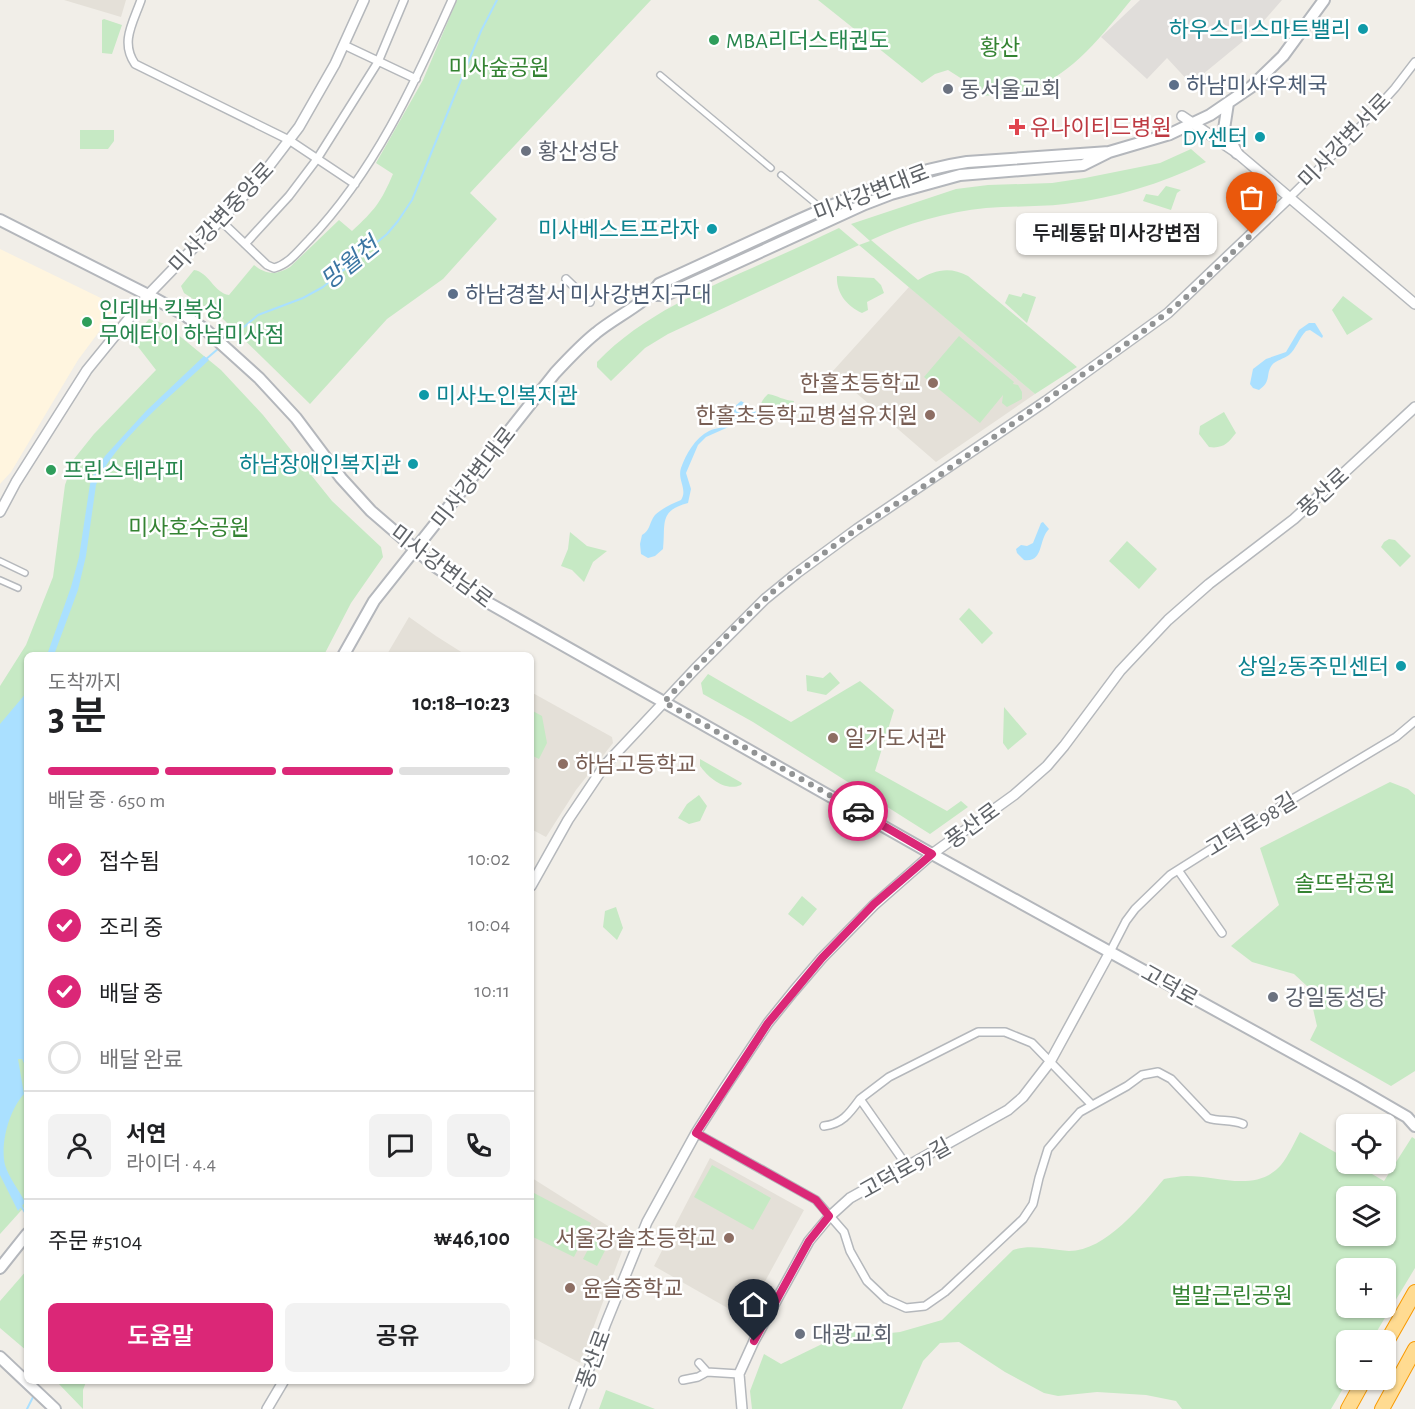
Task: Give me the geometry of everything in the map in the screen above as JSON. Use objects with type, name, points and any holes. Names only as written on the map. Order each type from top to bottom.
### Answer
[{"type":"highway","points":[[1393,1330],[1415,1292]]},
{"type":"highway","points":[[1382,1409],[1415,1349]]},
{"type":"highway","points":[[1348,1409],[1359,1390]]},
{"type":"main road","name":"미사강변대로","points":[[346,652],[374,601],[555,373],[596,333],[652,295],[666,295],[865,204],[919,185],[960,175],[1083,165],[1109,152],[1170,134],[1210,115],[1251,87],[1283,56],[1324,0]]},
{"type":"main road","points":[[1228,103],[1224,129],[1237,153]]},
{"type":"main road","name":"미사강변남로","points":[[0,220],[148,295],[207,331],[237,357],[304,427],[359,499],[435,567],[487,602],[932,854]]},
{"type":"main road","name":"고덕로","points":[[932,854],[1412,1121]]},
{"type":"main road","points":[[0,1268],[24,1238]]},
{"type":"main road","points":[[2,1360],[24,1380]]},
{"type":"main road","points":[[28,1384],[55,1409]]},
{"type":"street","points":[[141,0],[126,43],[128,54],[135,64],[290,140],[355,184]]},
{"type":"street","name":"미사강변중앙로","points":[[0,512],[16,482],[87,370],[148,295],[257,182],[290,140],[345,45],[364,0]]},
{"type":"street","points":[[245,244],[289,196],[317,159],[378,62],[404,0]]},
{"type":"street","points":[[220,220],[267,265],[274,268],[288,262],[333,215],[355,184],[416,79],[452,0]]},
{"type":"street","points":[[345,45],[416,79]]},
{"type":"street","name":"미사강변서로","points":[[534,881],[568,820],[605,765],[736,626],[779,586],[857,529],[1046,401],[1168,313],[1349,139],[1415,62]]},
{"type":"street","points":[[660,75],[771,168]]},
{"type":"street","points":[[1182,116],[1237,153],[1415,304]]},
{"type":"street","points":[[781,175],[815,203]]},
{"type":"street","points":[[566,279],[590,302]]},
{"type":"street","name":"풍산로","points":[[574,1409],[647,1222],[696,1133],[768,1023],[822,958],[874,904],[932,854],[1031,782],[1064,746],[1120,670],[1168,620],[1209,584],[1294,519],[1415,407]]},
{"type":"street","points":[[0,561],[26,573]]},
{"type":"street","points":[[0,580],[18,588]]},
{"type":"street","name":"고덕로98길","points":[[1110,952],[1126,921],[1159,884],[1178,870],[1396,737],[1415,721]]},
{"type":"street","points":[[1178,870],[1222,933]]},
{"type":"street","name":"고덕로97길","points":[[742,1409],[739,1374],[754,1341],[809,1241],[829,1216],[850,1198],[1008,1110],[1023,1097],[1050,1062],[1110,952]]},
{"type":"street","points":[[824,1126],[836,1125],[848,1116],[860,1099],[890,1077],[978,1032],[1005,1032],[1032,1043],[1091,1104]]},
{"type":"street","points":[[696,1133],[816,1200],[844,1232],[850,1251],[867,1281],[886,1299],[906,1308],[925,1306],[945,1292],[1023,1219],[1033,1204],[1048,1149],[1080,1112],[1142,1075],[1158,1072],[1171,1079],[1209,1118],[1217,1121],[1235,1120],[1243,1124]]},
{"type":"street","points":[[860,1099],[907,1166]]},
{"type":"street","points":[[699,1363],[707,1372]]},
{"type":"street","points":[[683,1380],[698,1377],[707,1372],[739,1374]]},
{"type":"street","points":[[267,1409],[282,1384]]},
{"type":"shaded area","points":[[64,0],[126,0],[121,17]]},
{"type":"shaded area","points":[[1140,0],[1282,0],[1253,33],[1191,84],[1167,58],[1147,79],[1101,37]]},
{"type":"shaded area","points":[[0,249],[111,303],[113,313],[78,360],[11,472],[0,484]]},
{"type":"shaded area","name":"한홀초등학교","points":[[909,287],[1035,394],[936,462],[832,372]]},
{"type":"shaded area","points":[[409,617],[461,652],[388,652]]},
{"type":"shaded area","name":"하남고등학교","points":[[534,694],[612,737],[613,743],[576,790],[546,837],[534,831]]},
{"type":"shaded area","name":"서울강솔초등학교","points":[[710,1158],[804,1210],[745,1318],[654,1266]]},
{"type":"shaded area","name":"윤슬중학교","points":[[534,1179],[627,1238],[580,1363],[534,1339]]},
{"type":"green space","name":"미사숲공원","points":[[457,0],[651,0],[470,193],[497,219],[443,279],[387,319],[310,404],[222,318],[184,293],[181,286],[194,270],[204,274],[219,291],[229,295],[254,265],[267,272],[276,273],[285,270],[339,220],[352,231],[366,217],[381,199],[393,174],[376,163],[423,80]]},
{"type":"green space","name":"황산","points":[[818,0],[1131,0],[1086,52],[1046,83],[1025,91],[980,96],[970,84],[948,70],[935,74],[922,83]]},
{"type":"green space","points":[[102,20],[122,25],[112,54],[102,53]]},
{"type":"green space","points":[[80,130],[114,130],[114,141],[108,149],[80,149]]},
{"type":"green space","points":[[1191,149],[1206,162],[1172,177],[1119,194],[1065,204],[986,208],[957,212],[913,223],[871,240],[918,280],[942,270],[955,271],[968,276],[1077,367],[1035,394],[859,245],[870,241],[851,224],[956,189],[988,185],[1052,183],[1085,178],[1160,163]]},
{"type":"green space","points":[[1166,186],[1181,190],[1177,193],[1171,210],[1143,201],[1146,194],[1158,196]]},
{"type":"green space","points":[[839,228],[859,245],[668,334],[645,348],[611,381],[597,367],[597,362],[634,330],[675,305],[719,283]]},
{"type":"green space","points":[[837,276],[874,278],[881,285],[884,293],[867,302],[868,310],[862,313],[843,298],[838,288]]},
{"type":"green space","points":[[1023,293],[1036,297],[1027,323],[1005,303],[1009,294],[1021,297]]},
{"type":"green space","points":[[1343,296],[1373,319],[1347,335],[1332,310]]},
{"type":"green space","name":"미사호수공원","points":[[149,319],[165,324],[221,370],[263,415],[332,501],[381,547],[383,557],[351,603],[326,652],[24,652],[24,1207],[0,1234],[0,686],[26,645],[53,577],[65,485],[74,459],[94,434],[156,370],[132,339]]},
{"type":"green space","points":[[959,336],[1014,382],[1013,384],[1018,385],[1022,392],[1022,399],[1007,407],[1002,403],[1003,395],[980,423],[924,377]]},
{"type":"green space","points":[[768,394],[794,401],[792,409],[777,405],[768,416],[762,413],[762,402]]},
{"type":"green space","points":[[1224,412],[1236,433],[1225,445],[1209,447],[1199,434],[1200,426]]},
{"type":"green space","points":[[570,532],[587,546],[607,551],[593,562],[584,582],[572,570],[561,566],[568,549]]},
{"type":"green space","points":[[1389,539],[1395,540],[1411,556],[1400,567],[1381,547]]},
{"type":"green space","points":[[1127,541],[1157,569],[1139,589],[1109,561]]},
{"type":"green space","points":[[969,608],[993,633],[982,644],[959,619]]},
{"type":"green space","points":[[830,672],[840,683],[826,695],[807,691],[806,675],[823,678]]},
{"type":"green space","points":[[708,674],[791,722],[860,681],[894,710],[875,771],[947,811],[961,801],[968,807],[930,834],[753,722],[703,694],[701,683]]},
{"type":"green space","points":[[1004,707],[1027,734],[1008,750],[1003,743]]},
{"type":"green space","points":[[534,712],[542,716],[547,743],[539,759],[534,756]]},
{"type":"green space","points":[[700,759],[742,783],[741,785],[729,787],[718,783],[700,766]]},
{"type":"green space","name":"솔뜨락공원","points":[[1390,782],[1408,789],[1415,795],[1415,1071],[1391,1086],[1310,1040],[1317,1026],[1308,987],[1294,974],[1252,962],[1231,946],[1279,905],[1260,848]]},
{"type":"green space","points":[[699,795],[707,806],[700,821],[689,824],[678,818],[687,804]]},
{"type":"green space","points":[[802,896],[817,909],[803,926],[788,914]]},
{"type":"green space","points":[[616,907],[623,928],[617,940],[603,927],[605,911]]},
{"type":"green space","name":"벌말근린공원","points":[[1300,1132],[1336,1153],[1336,1174],[1372,1174],[1384,1181],[1388,1174],[1396,1174],[1396,1162],[1412,1137],[1415,1139],[1415,1268],[1396,1300],[1396,1258],[1336,1258],[1336,1318],[1385,1318],[1378,1330],[1336,1330],[1336,1390],[1342,1390],[1331,1409],[1182,1409],[1176,1401],[1146,1395],[1097,1392],[1058,1396],[1044,1393],[1005,1372],[959,1342],[940,1343],[923,1361],[902,1409],[752,1409],[750,1391],[764,1354],[781,1364],[822,1344],[832,1323],[861,1334],[881,1334],[900,1332],[942,1320],[1013,1250],[1034,1247],[1069,1251],[1083,1249],[1110,1235],[1122,1225],[1164,1179],[1187,1176],[1237,1181],[1260,1179],[1271,1174],[1289,1153]]},
{"type":"green space","points":[[712,1165],[771,1198],[753,1230],[694,1197]]},
{"type":"green space","points":[[534,1193],[591,1223],[574,1257],[534,1237]]},
{"type":"green space","points":[[596,1234],[610,1241],[597,1266],[583,1259]]},
{"type":"green space","points":[[24,1273],[24,1348],[0,1328],[0,1301]]},
{"type":"green space","points":[[59,1384],[85,1384],[83,1409]]},
{"type":"green space","points":[[606,1390],[655,1409],[599,1409]]},
{"type":"water","points":[[1309,323],[1315,323],[1322,338],[1310,330],[1306,331],[1289,355],[1272,365],[1263,387],[1259,390],[1253,388],[1250,384],[1253,369],[1266,359],[1286,352],[1299,330]]},
{"type":"water","points":[[204,356],[209,360],[130,435],[104,469],[96,485],[86,556],[78,590],[55,652],[48,652],[79,557],[90,484],[95,471],[105,456],[146,411]]},
{"type":"water","points":[[741,401],[760,416],[760,420],[742,421],[706,437],[698,445],[686,473],[691,489],[688,503],[678,506],[668,514],[664,526],[663,549],[655,556],[648,558],[641,554],[642,535],[647,531],[655,515],[681,500],[683,496],[680,472],[692,447],[704,434],[726,424]]},
{"type":"water","points":[[1043,522],[1049,529],[1038,554],[1035,558],[1024,560],[1016,549],[1021,545],[1027,546],[1033,543]]},
{"type":"water","points":[[24,696],[24,1063],[22,1059],[18,1059],[24,1094],[10,1118],[4,1147],[5,1165],[24,1200],[18,1211],[0,1175],[0,724]]},
{"type":"waterway","name":"망월천","points":[[226,342],[258,315],[303,298],[323,287],[387,234],[398,221],[412,200],[481,31],[497,0]]},
{"type":"waterway","name":"망월천","points":[[205,360],[219,348]]},
{"type":"waterway","name":"망월천","points":[[20,1204],[24,1211]]},
{"type":"waterway","name":"망월천","points":[[27,1409],[34,1395]]},
{"type":"way so far","points":[[858,811],[664,702],[736,626],[779,586],[857,529],[927,484],[1136,337],[1182,301],[1252,234]]},
{"type":"place","name":"하우스디스마트밸리","points":[[1363,29]]},
{"type":"place","name":"MBA리더스태권도","points":[[714,40]]},
{"type":"place","name":"하남미사우체국","points":[[1174,85]]},
{"type":"place","name":"동서울교회","points":[[948,89]]},
{"type":"place","name":"유나이티드병원","points":[[1017,127]]},
{"type":"place","name":"DY센터","points":[[1260,137]]},
{"type":"place","name":"황산성당","points":[[526,151]]},
{"type":"place","name":"미사베스트프라자","points":[[712,229]]},
{"type":"place","name":"두레통닭 미사강변점","points":[[1252,234]]},
{"type":"place","name":"하남경찰서 미사강변지구대","points":[[453,294]]},
{"type":"place","name":"인데버 킥복싱 무에타이 하남미사점","points":[[87,322]]},
{"type":"place","name":"한홀초등학교","points":[[933,383]]},
{"type":"place","name":"미사노인복지관","points":[[424,395]]},
{"type":"place","name":"한홀초등학교병설유치원","points":[[930,415]]},
{"type":"place","name":"하남장애인복지관","points":[[413,464]]},
{"type":"place","name":"프린스테라피","points":[[51,470]]},
{"type":"place","name":"상일2동주민센터","points":[[1401,666]]},
{"type":"place","name":"일가도서관","points":[[833,738]]},
{"type":"place","name":"하남고등학교","points":[[563,764]]},
{"type":"place","name":"강일동성당","points":[[1273,997]]},
{"type":"place","name":"서울강솔초등학교","points":[[729,1238]]},
{"type":"place","name":"윤슬중학교","points":[[570,1288]]},
{"type":"place","name":"대광교회","points":[[800,1334]]},
{"type":"route","points":[[754,1341],[809,1241],[829,1216],[816,1200],[696,1133],[749,1050],[793,992],[874,904],[932,854],[858,811]]}]
